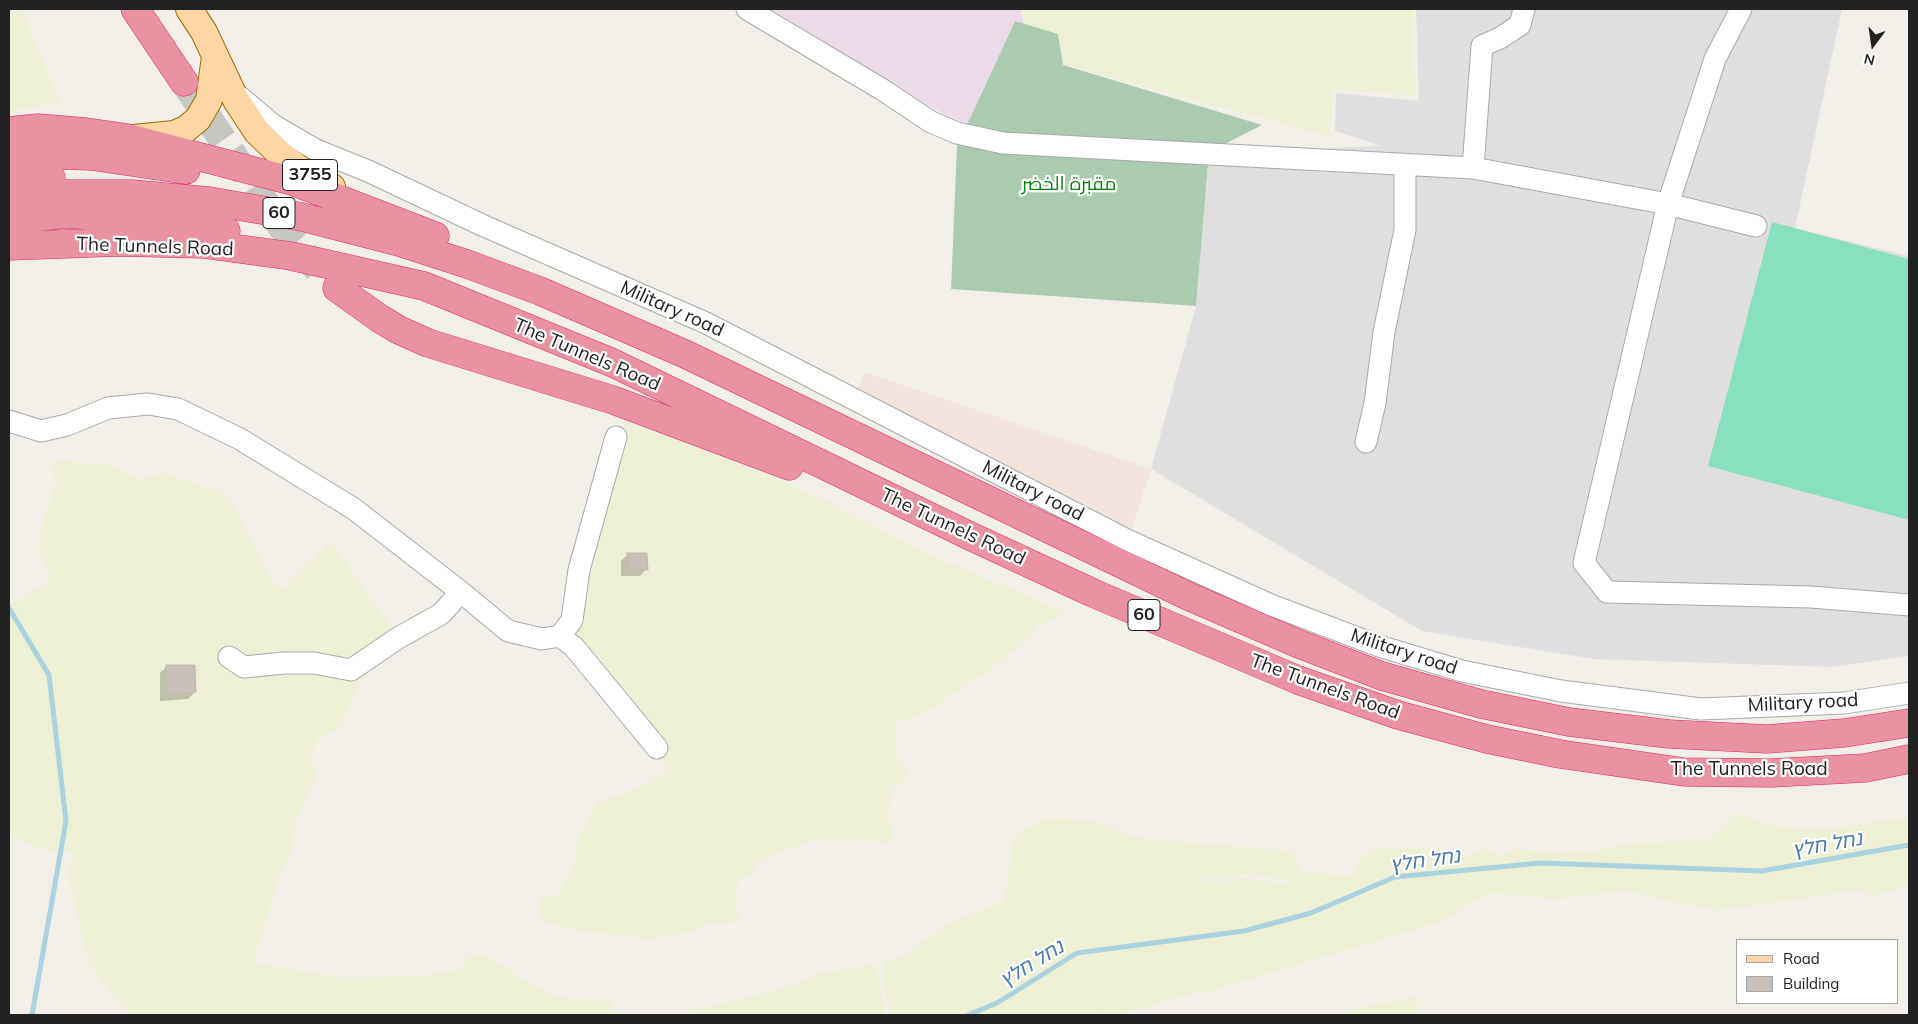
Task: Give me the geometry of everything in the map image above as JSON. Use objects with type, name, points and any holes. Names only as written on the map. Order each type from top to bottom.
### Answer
[{"type":"highway","points":[[135,9],[184,82]]},
{"type":"highway","name":"60","points":[[9,131],[38,128],[128,138],[292,181],[434,235],[540,291]]},
{"type":"highway","name":"60","points":[[9,156],[25,154],[91,156],[259,182],[434,235]]},
{"type":"highway","name":"60","points":[[9,180],[130,178],[192,182],[303,207],[459,247]]},
{"type":"highway","name":"60","points":[[9,200],[51,194],[132,194],[209,201],[256,209],[302,217],[399,242],[467,264],[540,291]]},
{"type":"highway","name":"60","points":[[9,220],[65,214],[157,219],[281,243],[424,286]]},
{"type":"highway","name":"The Tunnels Road","points":[[9,246],[118,242],[204,244],[290,256],[424,286],[613,363],[970,536],[1102,597],[1298,680],[1398,715],[1487,739],[1560,754],[1684,772],[1771,773],[1864,768],[1909,760]]},
{"type":"highway","points":[[337,288],[379,318],[399,330],[428,343],[613,400],[970,536]]},
{"type":"highway","name":"The Tunnels Road","points":[[540,291],[685,354],[1190,597],[1299,644],[1382,676],[1482,704],[1569,722],[1669,734],[1767,739],[1844,732],[1909,723]]},
{"type":"main road","name":"3755","points":[[189,9],[204,32],[236,100],[257,132],[282,156],[301,170],[343,194],[434,235]]},
{"type":"main road","points":[[128,138],[174,134],[186,129],[198,120],[209,100],[219,65]]},
{"type":"street","points":[[747,9],[883,90],[931,122],[956,132],[1002,143],[1405,166],[1473,168],[1668,204],[1756,226]]},
{"type":"street","points":[[1473,168],[1482,46],[1500,38],[1520,25],[1524,9]]},
{"type":"street","points":[[1741,9],[1715,59],[1668,204],[1584,563],[1607,592],[1811,597],[1909,605]]},
{"type":"street","name":"Military road","points":[[219,65],[243,101],[273,125],[316,150],[368,171],[482,225],[706,323],[1128,540],[1271,604],[1378,646],[1462,671],[1561,691],[1701,709],[1844,703],[1909,694]]},
{"type":"street","points":[[1366,442],[1375,403],[1384,332],[1405,230],[1405,166]]},
{"type":"street","points":[[9,421],[41,431],[67,425],[108,408],[148,404],[178,409],[240,439],[354,509],[508,631],[542,639],[560,636],[572,620],[579,570],[616,438]]},
{"type":"street","points":[[229,657],[244,667],[284,663],[314,663],[351,670],[398,638],[441,614],[461,592]]},
{"type":"street","points":[[560,636],[574,647],[657,748]]},
{"type":"shaded area","points":[[771,9],[1021,9],[1024,24],[1015,21],[968,125],[934,109]]},
{"type":"shaded area","points":[[1416,9],[1842,9],[1795,228],[1909,256],[1909,656],[1832,667],[1593,659],[1422,631],[1151,469],[1196,306],[1209,152],[1382,146],[1335,131],[1336,93],[1419,101]]},
{"type":"shaded area","points":[[865,372],[1151,469],[1130,533],[856,392]]},
{"type":"green space","points":[[9,9],[22,9],[60,102],[9,112]]},
{"type":"green space","points":[[1021,9],[1413,9],[1415,96],[1333,89],[1329,136],[1062,65],[1058,34],[1024,24]]},
{"type":"green space","name":"مقبرة الخضر","points":[[1015,21],[1058,34],[1063,65],[1262,125],[1209,152],[1196,306],[951,289],[957,147]]},
{"type":"green space","points":[[1772,222],[1909,259],[1909,520],[1708,466]]},
{"type":"green space","points":[[625,422],[703,448],[821,498],[938,558],[1068,613],[1037,627],[1033,635],[992,668],[917,718],[896,721],[896,754],[907,769],[905,782],[891,789],[889,816],[893,843],[859,840],[810,841],[764,858],[749,876],[739,880],[736,891],[739,896],[735,906],[742,921],[705,925],[691,932],[650,939],[573,930],[544,921],[538,909],[542,895],[555,898],[572,871],[579,836],[597,803],[648,784],[663,775],[666,763],[571,646],[592,571]],"holes":[[[627,553],[647,553],[647,570],[628,570]]]},
{"type":"green space","points":[[65,461],[116,466],[141,480],[163,473],[216,490],[235,508],[277,588],[285,589],[331,542],[400,638],[383,647],[357,691],[340,729],[318,739],[311,755],[316,776],[295,822],[292,855],[280,877],[253,962],[345,978],[430,975],[462,968],[457,1004],[467,955],[483,954],[553,997],[616,1001],[610,1010],[632,1015],[129,1015],[90,967],[68,875],[73,853],[50,852],[9,836],[9,604],[50,582],[49,569],[37,555],[44,517],[55,487],[53,463]],"holes":[[[166,666],[195,666],[196,692],[166,695]]]},
{"type":"green space","points":[[1737,813],[1776,827],[1831,828],[1909,817],[1909,884],[1869,899],[1865,890],[1714,911],[1627,891],[1557,899],[1488,893],[1438,923],[1203,993],[1202,991],[1117,1015],[1101,1015],[1099,1013],[1094,1015],[890,1015],[881,961],[901,958],[941,927],[1004,900],[1015,834],[1039,820],[1062,818],[1103,823],[1128,836],[1151,839],[1292,851],[1299,867],[1297,870],[1351,877],[1361,856],[1373,849],[1437,848],[1469,856],[1483,849],[1503,855],[1516,849],[1585,854],[1624,844],[1710,839]],"holes":[[[1248,874],[1288,881],[1286,884],[1243,878],[1222,882],[1203,881],[1203,878],[1227,879]]]},
{"type":"green space","points":[[876,964],[885,1015],[676,1015],[780,989],[822,973]]},
{"type":"green space","points":[[1416,997],[1418,1010],[1428,1015],[1337,1015],[1368,1006]]},
{"type":"building","points":[[627,553],[647,553],[648,570],[628,570]]},
{"type":"building","points":[[166,665],[195,665],[196,692],[166,695]]},
{"type":"waterway","points":[[9,608],[49,675],[66,821],[32,1015]]},
{"type":"waterway","name":"נחל חלץ","points":[[968,1015],[997,1003],[1077,953],[1244,931],[1311,913],[1395,877],[1540,863],[1762,871],[1909,845]]},
{"type":"tunnel","points":[[184,82],[281,226],[318,270]]}]
